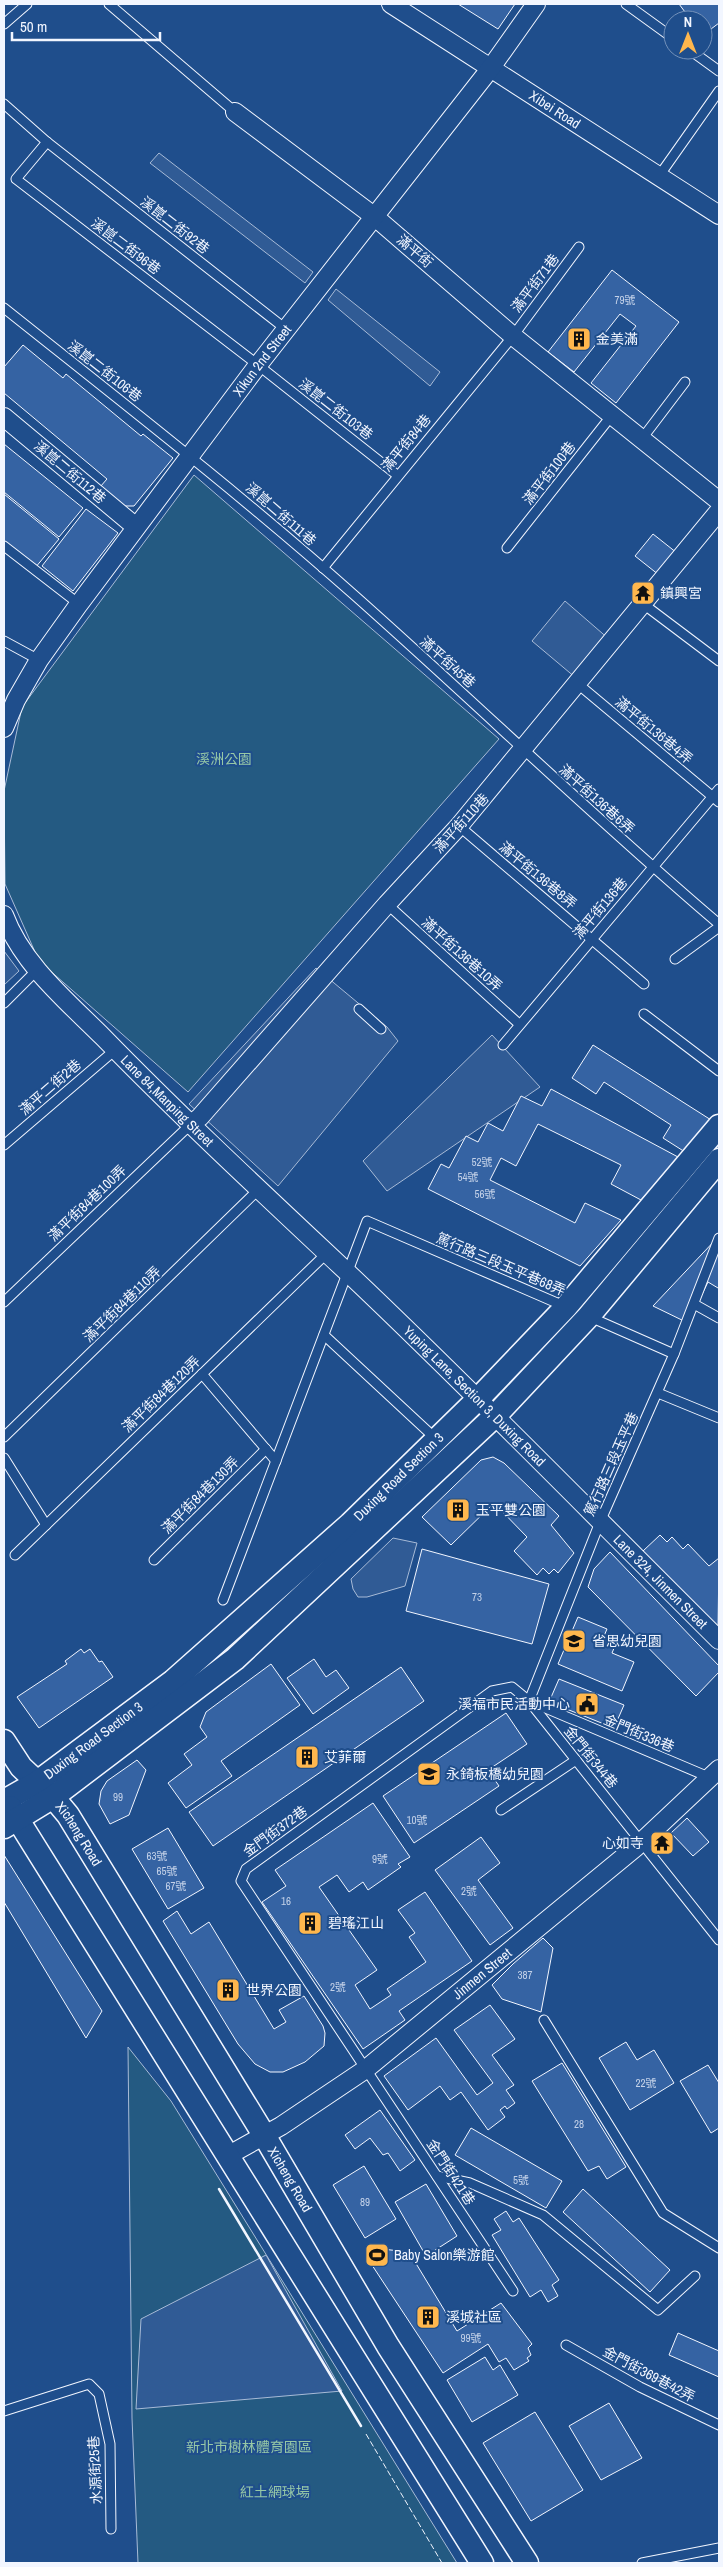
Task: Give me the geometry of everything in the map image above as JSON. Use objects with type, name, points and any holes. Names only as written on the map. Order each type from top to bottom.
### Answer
[{"type":"street","name":"Xibei Road","points":[[391,4],[719,215]]},
{"type":"street","name":"Xikun 2nd Street","points":[[4,728],[16,700],[39,660],[79,604],[258,365],[490,69],[536,4]]},
{"type":"street","name":"滿平街","points":[[236,112],[375,217],[512,336],[719,501]]},
{"type":"street","name":"溪崑二街112巷","points":[[4,417],[136,527]]},
{"type":"street","name":"滿平街110巷","points":[[190,1125],[200,1117],[386,904],[460,826],[719,511]]},
{"type":"street","name":"Lane 84,Manping Street","points":[[4,915],[10,931],[37,970],[190,1125],[348,1273]]},
{"type":"street","name":"Duxing Road Section 3","points":[[44,1790],[236,1659],[496,1415],[719,1126]]},
{"type":"street","name":"Duxing Road Section 3","points":[[44,1790],[173,1681],[350,1524],[436,1439],[577,1312],[719,1160]]},
{"type":"street","name":"Yuping Lane, Section 3, Duxing Road","points":[[348,1273],[480,1398],[600,1522]]},
{"type":"street","name":"Lane 324, Jinmen Street","points":[[600,1522],[719,1640]]},
{"type":"street","name":"Xicheng Road","points":[[4,1741],[21,1767],[68,1815],[264,2135],[388,2346],[527,2563]]},
{"type":"street","name":"Jinmen Street","points":[[229,2155],[264,2135],[366,2069],[642,1841],[717,1776]]},
{"type":"street","points":[[44,1790],[4,1799],[11,1823],[229,2155],[482,2563]]},
{"type":"street","points":[[11,1823],[44,1790]]},
{"type":"lane","points":[[4,24],[27,4]]},
{"type":"lane","name":"滿平街","points":[[108,4],[236,112]]},
{"type":"lane","points":[[626,4],[663,31]]},
{"type":"lane","points":[[704,60],[719,71]]},
{"type":"lane","points":[[659,176],[719,91]]},
{"type":"lane","name":"溪崑二街92巷","points":[[4,104],[47,142],[287,330]]},
{"type":"lane","name":"溪崑二街96巷","points":[[47,142],[16,179],[258,365]]},
{"type":"lane","name":"滿平街71巷","points":[[512,336],[579,247]]},
{"type":"lane","name":"溪崑二街106巷","points":[[4,308],[190,456]]},
{"type":"lane","name":"滿平街84巷","points":[[323,568],[512,336]]},
{"type":"lane","name":"溪崑二街103巷","points":[[258,365],[397,475]]},
{"type":"lane","points":[[642,440],[685,382]]},
{"type":"lane","name":"滿平街100巷","points":[[508,548],[612,415]]},
{"type":"lane","name":"溪崑二街111巷","points":[[190,456],[353,594]]},
{"type":"lane","points":[[4,546],[79,604]]},
{"type":"lane","name":"滿平街45巷","points":[[353,594],[524,750]]},
{"type":"lane","points":[[642,603],[719,661]]},
{"type":"lane","points":[[4,640],[39,660]]},
{"type":"lane","name":"滿平街136巷4弄","points":[[578,684],[716,799]]},
{"type":"lane","name":"滿平街136巷6弄","points":[[524,750],[652,868],[719,926]]},
{"type":"lane","name":"滿平街136巷","points":[[503,1045],[652,868],[716,799],[719,790]]},
{"type":"lane","name":"滿平街136巷8弄","points":[[460,826],[644,984]]},
{"type":"lane","name":"滿平街136巷10弄","points":[[386,904],[519,1024]]},
{"type":"lane","points":[[676,960],[719,926]]},
{"type":"lane","points":[[4,1002],[37,970]]},
{"type":"lane","points":[[359,1010],[382,1029]]},
{"type":"lane","points":[[644,1014],[719,1071]]},
{"type":"lane","name":"滿平二街2巷","points":[[4,1145],[115,1050]]},
{"type":"lane","name":"滿平街84巷100弄","points":[[4,1302],[190,1125]]},
{"type":"lane","name":"滿平街84巷110弄","points":[[4,1437],[258,1190]]},
{"type":"lane","name":"篤行路三段玉平巷68弄","points":[[348,1273],[367,1221],[674,1354]]},
{"type":"lane","name":"篤行路三段玉平巷","points":[[529,1701],[600,1522],[658,1393],[719,1238]]},
{"type":"lane","name":"滿平街84巷120弄","points":[[15,1555],[327,1253]]},
{"type":"lane","points":[[223,1600],[348,1273]]},
{"type":"lane","points":[[694,1304],[719,1318]]},
{"type":"lane","points":[[324,1335],[436,1439]]},
{"type":"lane","points":[[202,1374],[276,1461]]},
{"type":"lane","points":[[658,1393],[719,1418]]},
{"type":"lane","name":"滿平街84巷130弄","points":[[154,1560],[266,1449]]},
{"type":"lane","points":[[4,1458],[46,1525]]},
{"type":"lane","name":"金門街344巷","points":[[466,1710],[492,1691],[512,1687],[529,1701],[719,1940]]},
{"type":"lane","name":"金門街336巷","points":[[529,1701],[717,1776]]},
{"type":"lane","name":"金門街372巷","points":[[366,2069],[241,1881],[246,1869],[259,1858],[466,1710]]},
{"type":"lane","points":[[501,1810],[576,1760]]},
{"type":"lane","points":[[544,2020],[663,2212],[719,2248]]},
{"type":"lane","name":"金門街421巷","points":[[366,2069],[513,2291]]},
{"type":"lane","points":[[437,2176],[470,2183],[544,2215],[658,2310],[694,2276]]},
{"type":"lane","name":"金門街369巷42弄","points":[[566,2345],[640,2387],[719,2426]]},
{"type":"lane","name":"水源街25巷","points":[[4,2411],[89,2384],[99,2394],[110,2444],[111,2528]]},
{"type":"lane","points":[[642,2563],[719,2548]]},
{"type":"green space","name":"溪洲公園","points":[[194,475],[499,739],[188,1092],[39,961],[5,884],[4,791],[22,707]]},
{"type":"green space","name":"新北市樹林體育園區","points":[[128,2047],[171,2101],[457,2563],[138,2563],[132,2418]]},
{"type":"shaded area","points":[[159,153],[313,272],[305,283],[150,163]]},
{"type":"shaded area","points":[[336,289],[440,372],[430,386],[328,300]]},
{"type":"shaded area","points":[[565,601],[610,640],[576,678],[532,641]]},
{"type":"shaded area","points":[[4,951],[19,971],[4,985]]},
{"type":"shaded area","points":[[316,968],[387,1027],[398,1041],[278,1186],[189,1104]]},
{"type":"shaded area","points":[[492,1035],[540,1087],[387,1191],[363,1161]]},
{"type":"shaded area","points":[[393,1538],[417,1543],[405,1586],[367,1597],[358,1597],[353,1589],[351,1579]]},
{"type":"shaded area","points":[[266,2255],[342,2391],[136,2409],[141,2319]]},
{"type":"building","points":[[458,4],[515,4],[498,29]]},
{"type":"building","points":[[679,4],[719,4],[719,23],[713,28],[713,10],[684,10]]},
{"type":"building","name":"金美滿","points":[[612,270],[679,322],[616,403],[591,383],[636,326],[620,314],[574,372],[548,352]]},
{"type":"building","points":[[23,345],[63,378],[66,374],[141,436],[143,434],[173,458],[134,506],[122,506],[100,487],[107,479],[4,393],[4,367]]},
{"type":"building","points":[[4,444],[83,508],[59,537],[4,492]]},
{"type":"building","points":[[4,494],[59,539],[35,568],[4,542]]},
{"type":"building","points":[[86,509],[118,533],[73,591],[42,566]]},
{"type":"building","points":[[653,534],[677,553],[659,575],[635,556]]},
{"type":"building","points":[[593,1045],[719,1125],[696,1159],[663,1138],[671,1125],[604,1082],[596,1094],[572,1078]]},
{"type":"building","points":[[551,1089],[678,1157],[641,1200],[611,1184],[621,1165],[538,1124],[516,1166],[501,1158],[490,1180],[575,1223],[585,1203],[621,1220],[580,1266],[428,1189],[441,1164],[449,1168],[466,1136],[478,1142],[488,1123],[503,1131],[521,1096],[542,1106]]},
{"type":"building","points":[[719,1236],[719,1287],[708,1282],[688,1323],[653,1306]]},
{"type":"building","name":"玉平雙公園","points":[[493,1457],[504,1463],[559,1516],[551,1525],[574,1553],[558,1573],[554,1569],[549,1574],[543,1568],[537,1575],[514,1551],[527,1537],[494,1503],[451,1545],[422,1517],[481,1460]]},
{"type":"building","points":[[660,1535],[667,1542],[672,1537],[683,1549],[688,1544],[709,1566],[719,1558],[718,1629],[643,1551]]},
{"type":"building","points":[[422,1549],[549,1584],[532,1644],[406,1611]]},
{"type":"building","points":[[610,1552],[719,1666],[719,1672],[696,1696],[588,1587],[594,1569]]},
{"type":"building","points":[[578,1617],[607,1629],[604,1636],[617,1641],[612,1653],[634,1662],[622,1691],[558,1664]]},
{"type":"building","points":[[81,1649],[84,1653],[90,1649],[99,1662],[102,1661],[113,1677],[39,1728],[17,1697],[67,1664],[65,1661]]},
{"type":"building","name":"艾菲爾","points":[[314,1659],[326,1677],[336,1670],[349,1688],[313,1714],[287,1678]]},
{"type":"building","points":[[271,1664],[300,1705],[221,1761],[232,1776],[186,1808],[168,1783],[192,1765],[184,1754],[207,1737],[200,1727],[206,1712]]},
{"type":"building","name":"艾菲爾","points":[[401,1667],[424,1701],[213,1846],[189,1812]]},
{"type":"building","name":"溪福市民活動中心","points":[[559,1679],[624,1705],[614,1728],[549,1702]]},
{"type":"building","points":[[506,1713],[527,1744],[488,1770],[499,1786],[414,1843],[383,1796]]},
{"type":"building","points":[[137,1760],[146,1770],[129,1815],[110,1824],[99,1804],[101,1791],[107,1781]]},
{"type":"building","name":"碧瑤江山","points":[[373,1803],[410,1857],[398,1864],[401,1867],[368,1890],[363,1882],[349,1892],[337,1875],[319,1887],[377,1970],[355,1985],[370,2009],[391,1995],[387,1989],[426,1962],[409,1937],[415,1933],[398,1910],[425,1892],[472,1961],[399,2011],[405,2020],[363,2049],[262,1902],[286,1886],[275,1870]]},
{"type":"building","points":[[687,1818],[709,1842],[693,1856],[671,1833]]},
{"type":"building","points":[[168,1828],[204,1888],[168,1909],[132,1849]]},
{"type":"building","points":[[481,1837],[500,1863],[478,1880],[513,1928],[490,1945],[435,1870]]},
{"type":"building","points":[[4,1855],[102,2011],[86,2038],[4,1902]]},
{"type":"building","name":"世界公園","points":[[177,1911],[191,1934],[209,1922],[274,2029],[286,2022],[279,2010],[304,1996],[323,2026],[325,2033],[324,2046],[305,2062],[283,2072],[270,2072],[255,2064],[238,2044],[163,1921]]},
{"type":"building","points":[[543,1938],[553,1948],[541,2012],[502,1999],[492,1985]]},
{"type":"building","points":[[490,2005],[515,2039],[492,2055],[514,2085],[506,2090],[515,2103],[507,2109],[505,2106],[500,2110],[505,2117],[488,2130],[461,2092],[450,2100],[440,2086],[408,2110],[384,2076],[436,2038],[477,2095],[493,2083],[454,2030]]},
{"type":"building","points":[[626,2042],[637,2060],[654,2050],[674,2083],[630,2110],[599,2058]]},
{"type":"building","points":[[562,2063],[626,2167],[607,2179],[599,2166],[588,2171],[532,2081]]},
{"type":"building","points":[[708,2065],[719,2083],[719,2128],[711,2133],[680,2081]]},
{"type":"building","points":[[380,2110],[415,2160],[400,2171],[388,2153],[383,2155],[370,2138],[355,2149],[345,2135]]},
{"type":"building","points":[[471,2128],[562,2181],[546,2208],[455,2155]]},
{"type":"building","points":[[364,2166],[396,2219],[365,2238],[333,2185]]},
{"type":"building","points":[[426,2184],[457,2236],[426,2256],[395,2202]]},
{"type":"building","points":[[583,2189],[670,2270],[650,2292],[563,2212]]},
{"type":"building","points":[[506,2211],[513,2222],[519,2218],[559,2280],[552,2285],[558,2296],[548,2302],[541,2290],[530,2297],[492,2235],[501,2230],[494,2219]]},
{"type":"building","name":"溪城社區","points":[[382,2249],[409,2252],[457,2331],[501,2303],[532,2344],[528,2348],[531,2355],[527,2358],[529,2361],[514,2370],[506,2358],[499,2362],[488,2344],[443,2373],[368,2259]]},
{"type":"building","points":[[678,2333],[719,2351],[719,2377],[669,2355]]},
{"type":"building","points":[[485,2357],[493,2370],[500,2365],[518,2395],[472,2422],[447,2380]]},
{"type":"building","points":[[609,2403],[642,2458],[601,2480],[569,2426]]},
{"type":"building","points":[[535,2412],[583,2490],[531,2521],[483,2443]]},
{"type":"fence","points":[[366,2434],[442,2563]]},
{"type":"wall","points":[[219,2189],[361,2426]]},
{"type":"place","name":"金美滿","points":[[579,339]]},
{"type":"place","name":"鎮興宮","points":[[643,593]]},
{"type":"place","name":"玉平雙公園","points":[[458,1510]]},
{"type":"place","name":"省思幼兒園","points":[[574,1641]]},
{"type":"place","name":"溪福市民活動中心","points":[[587,1704]]},
{"type":"place","name":"艾菲爾","points":[[307,1757]]},
{"type":"place","name":"永錡板橋幼兒園","points":[[429,1774]]},
{"type":"place","name":"心如寺","points":[[662,1843]]},
{"type":"place","name":"碧瑤江山","points":[[310,1923]]},
{"type":"place","name":"世界公園","points":[[228,1990]]},
{"type":"place","name":"Baby Salon樂游館","points":[[377,2255]]},
{"type":"place","name":"溪城社區","points":[[428,2317]]},
{"type":"park label","name":"紅土網球場","points":[[275,2492]]}]
